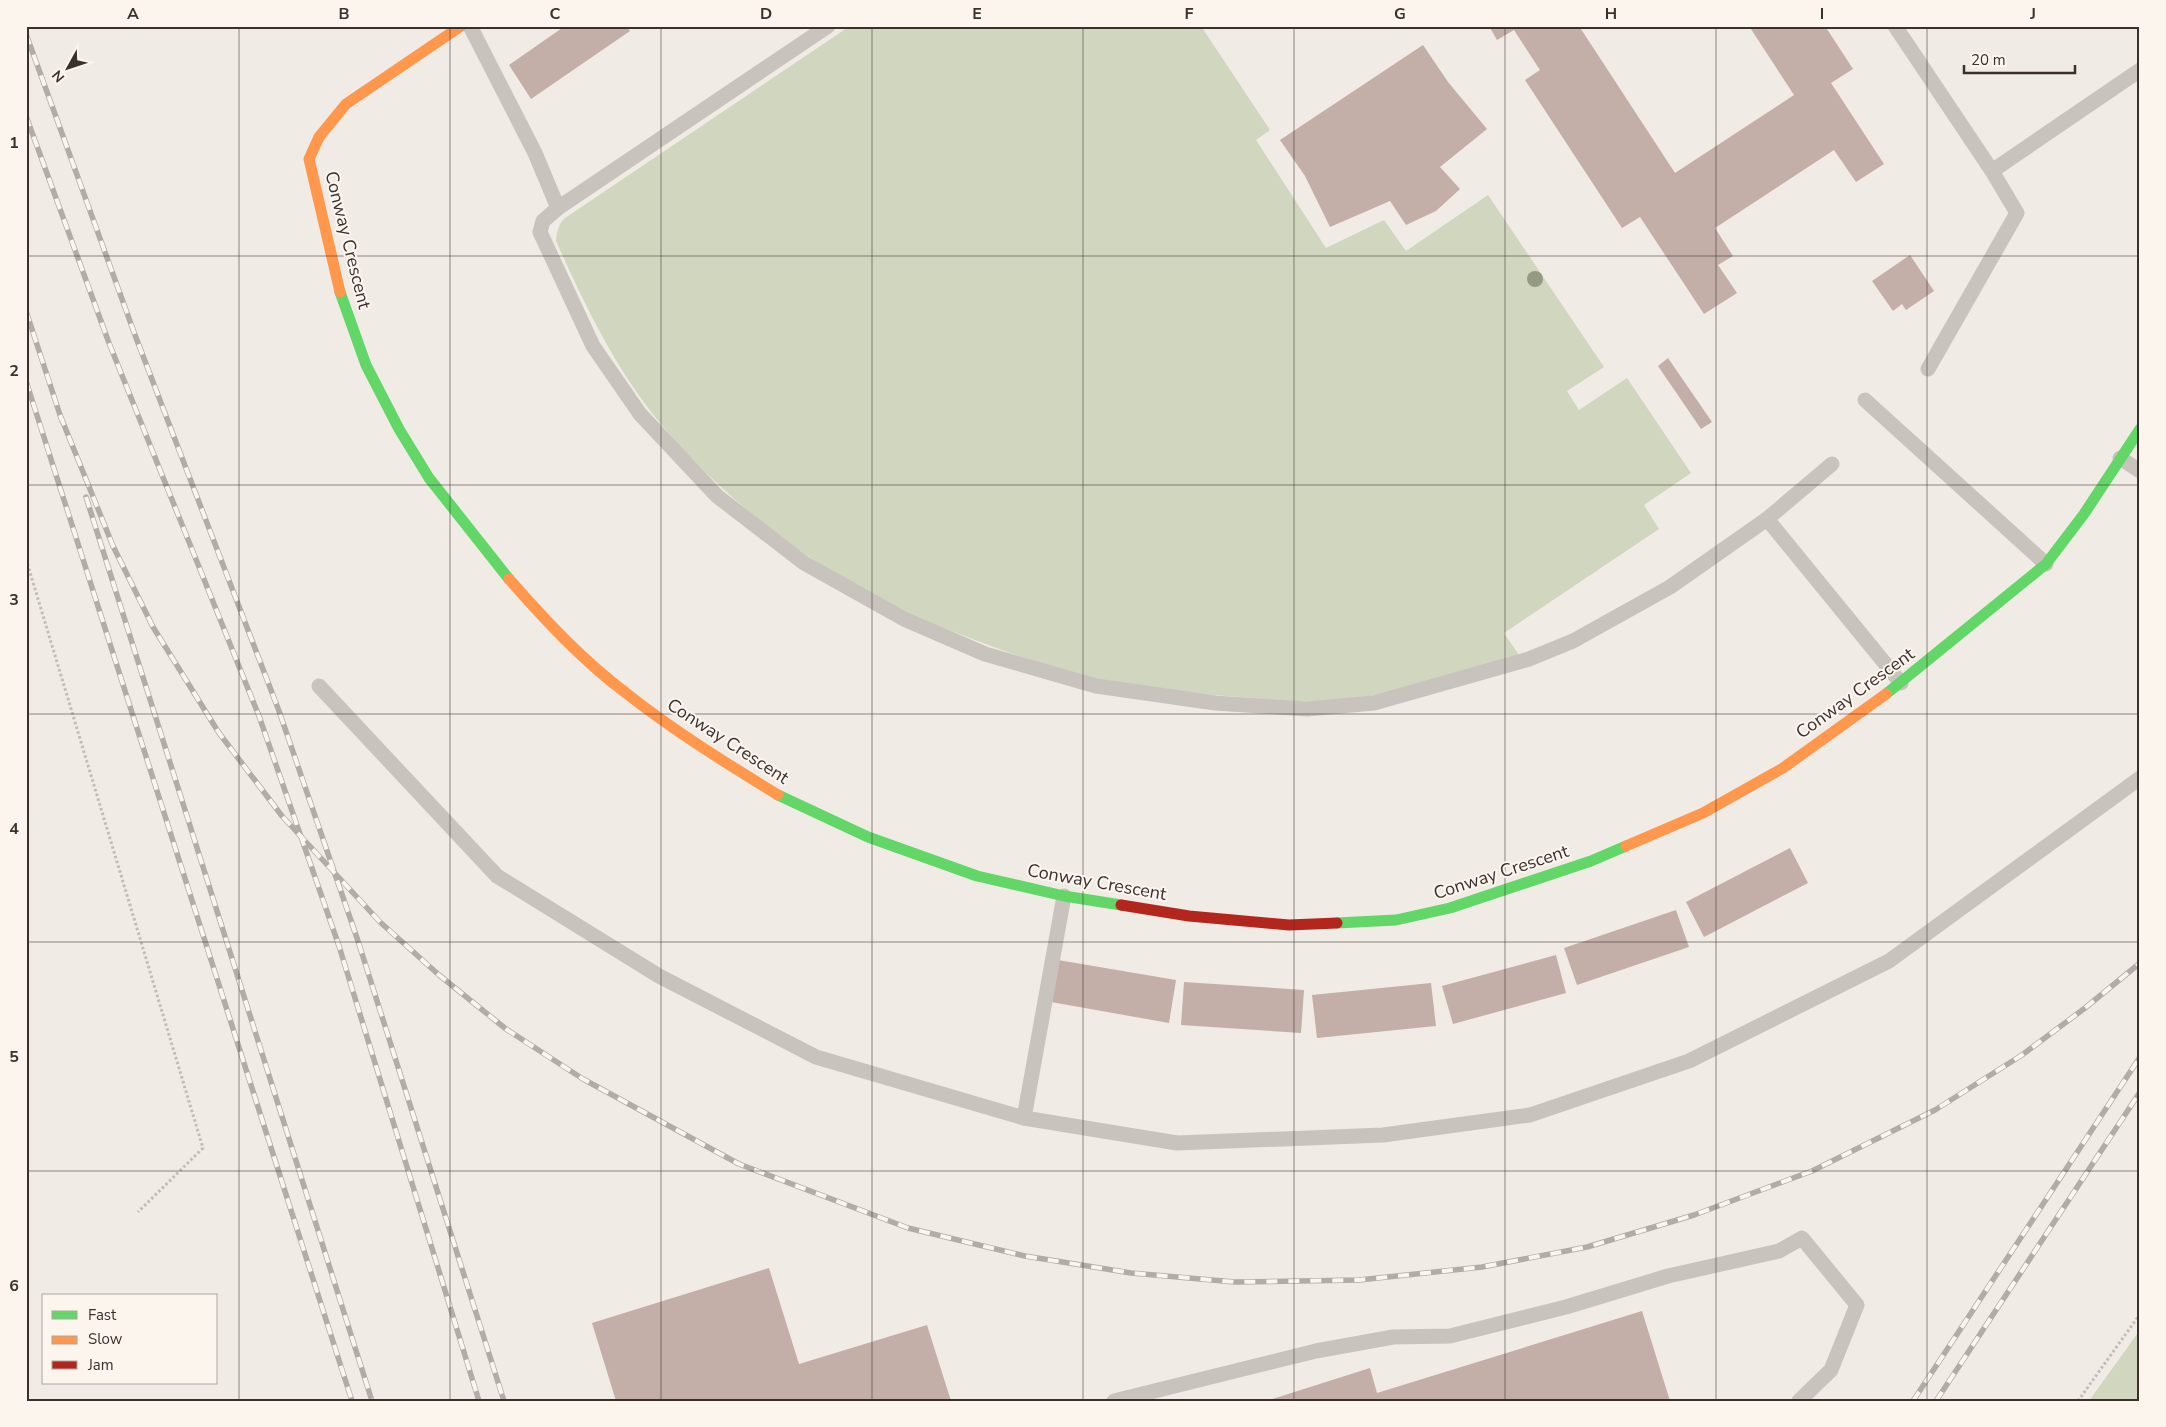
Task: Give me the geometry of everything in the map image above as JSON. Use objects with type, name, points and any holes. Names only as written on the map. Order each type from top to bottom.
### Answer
[{"type":"street","name":"Conway Crescent","points":[[461,26],[346,104],[318,136],[309,159],[336,280],[366,365],[398,429],[429,478],[504,573],[556,632],[625,693],[708,751],[783,798],[868,837],[968,872],[1064,896],[1189,916],[1289,925],[1396,920],[1450,908],[1591,861],[1703,813],[1783,768],[1901,683],[2046,564],[2084,514],[2140,429]]},
{"type":"lane","points":[[470,26],[535,153],[558,208]]},
{"type":"lane","points":[[828,26],[558,208],[543,221],[540,232],[593,346],[640,414],[718,496],[804,562],[904,619],[985,654],[1096,686],[1215,704],[1307,709],[1374,703],[1529,659],[1573,641],[1670,586],[1767,518],[1832,464]]},
{"type":"lane","points":[[1894,26],[1992,171],[2016,213],[1928,370]]},
{"type":"lane","points":[[1992,171],[2140,70]]},
{"type":"lane","points":[[1865,400],[2046,564]]},
{"type":"lane","points":[[2120,458],[2140,471]]},
{"type":"lane","points":[[1767,518],[1901,683]]},
{"type":"lane","points":[[319,686],[497,876],[659,976],[816,1057],[1024,1118],[1177,1143],[1383,1135],[1530,1115],[1689,1061],[1889,961],[2140,778]]},
{"type":"lane","points":[[1024,1118],[1064,896]]},
{"type":"lane","points":[[1114,1401],[1316,1351],[1393,1337],[1450,1336],[1566,1307],[1668,1276],[1779,1251],[1802,1238],[1857,1305],[1831,1370],[1799,1401]]},
{"type":"path","points":[[26,559],[204,1148],[138,1212]]},
{"type":"path","points":[[2078,1401],[2140,1314]]},
{"type":"green space","points":[[850,26],[1201,26],[1270,130],[1256,140],[1326,248],[1384,220],[1406,251],[1488,195],[1604,367],[1567,391],[1579,410],[1627,378],[1691,473],[1644,505],[1659,529],[1504,633],[1519,655],[1404,689],[1333,701],[1287,701],[1176,691],[1111,682],[1090,677],[1019,656],[917,617],[859,588],[831,571],[802,552],[747,510],[696,463],[652,413],[611,351],[587,308],[556,241],[558,228],[565,218]]},
{"type":"green space","points":[[2140,1330],[2140,1401],[2089,1401]]},
{"type":"building","points":[[565,26],[626,26],[630,31],[531,99],[509,65]]},
{"type":"building","points":[[1489,26],[1579,26],[1675,173],[1794,95],[1749,26],[1825,26],[1853,69],[1831,83],[1884,164],[1856,182],[1834,150],[1715,228],[1733,256],[1718,265],[1737,293],[1704,314],[1640,217],[1622,228],[1525,80],[1540,70],[1514,30],[1497,40]]},
{"type":"building","points":[[1423,45],[1448,82],[1487,129],[1440,167],[1460,189],[1436,211],[1406,225],[1390,201],[1330,227],[1305,176],[1280,140]]},
{"type":"building","points":[[1910,255],[1934,291],[1906,310],[1902,304],[1893,311],[1872,281]]},
{"type":"building","points":[[1668,358],[1712,422],[1701,429],[1658,366]]},
{"type":"building","points":[[1790,848],[1808,883],[1704,937],[1686,902]]},
{"type":"building","points":[[1676,910],[1689,947],[1577,985],[1564,948]]},
{"type":"building","points":[[1556,955],[1566,993],[1453,1024],[1442,986]]},
{"type":"building","points":[[1058,960],[1176,980],[1169,1023],[1051,1002]]},
{"type":"building","points":[[1184,982],[1304,990],[1301,1033],[1181,1025]]},
{"type":"building","points":[[1431,983],[1436,1026],[1317,1038],[1312,995]]},
{"type":"building","points":[[769,1268],[799,1364],[927,1325],[951,1401],[616,1401],[592,1323]]},
{"type":"building","points":[[1642,1311],[1670,1401],[1266,1401],[1370,1368],[1377,1393]]},
{"type":"railway","points":[[26,34],[135,335],[279,711],[358,941],[504,1401]]},
{"type":"railway","points":[[26,116],[109,343],[259,716],[339,946],[479,1401]]},
{"type":"railway","points":[[26,311],[62,421]]},
{"type":"railway","points":[[26,381],[352,1401]]},
{"type":"railway","points":[[60,415],[113,546],[153,627],[219,733],[282,816],[380,922],[439,975],[506,1029],[583,1079],[739,1164],[908,1228],[1025,1256],[1131,1273],[1235,1282],[1359,1280],[1482,1267],[1587,1247],[1694,1215],[1812,1171],[1935,1110],[2022,1055],[2085,1008],[2140,963]]},
{"type":"railway","points":[[86,497],[372,1401]]},
{"type":"railway","points":[[1913,1401],[2140,1057]]},
{"type":"railway","points":[[1936,1401],[2140,1092]]},
{"type":"traffic: fast","points":[[340,292],[366,365],[399,429],[429,478],[509,579]]},
{"type":"traffic: fast","points":[[1886,694],[2046,564],[2084,514],[2140,429]]},
{"type":"traffic: fast","points":[[778,795],[868,837],[977,876],[1064,896],[1121,905]]},
{"type":"traffic: fast","points":[[1337,923],[1396,920],[1450,908],[1591,861],[1626,846]]},
{"type":"traffic: slow","points":[[340,292],[309,159],[319,137],[346,104],[461,26]]},
{"type":"traffic: slow","points":[[509,579],[564,639],[610,680],[681,734],[778,795]]},
{"type":"traffic: slow","points":[[1626,846],[1703,813],[1783,768],[1886,694]]},
{"type":"traffic: jam","points":[[1121,905],[1189,916],[1289,925],[1337,923]]}]
